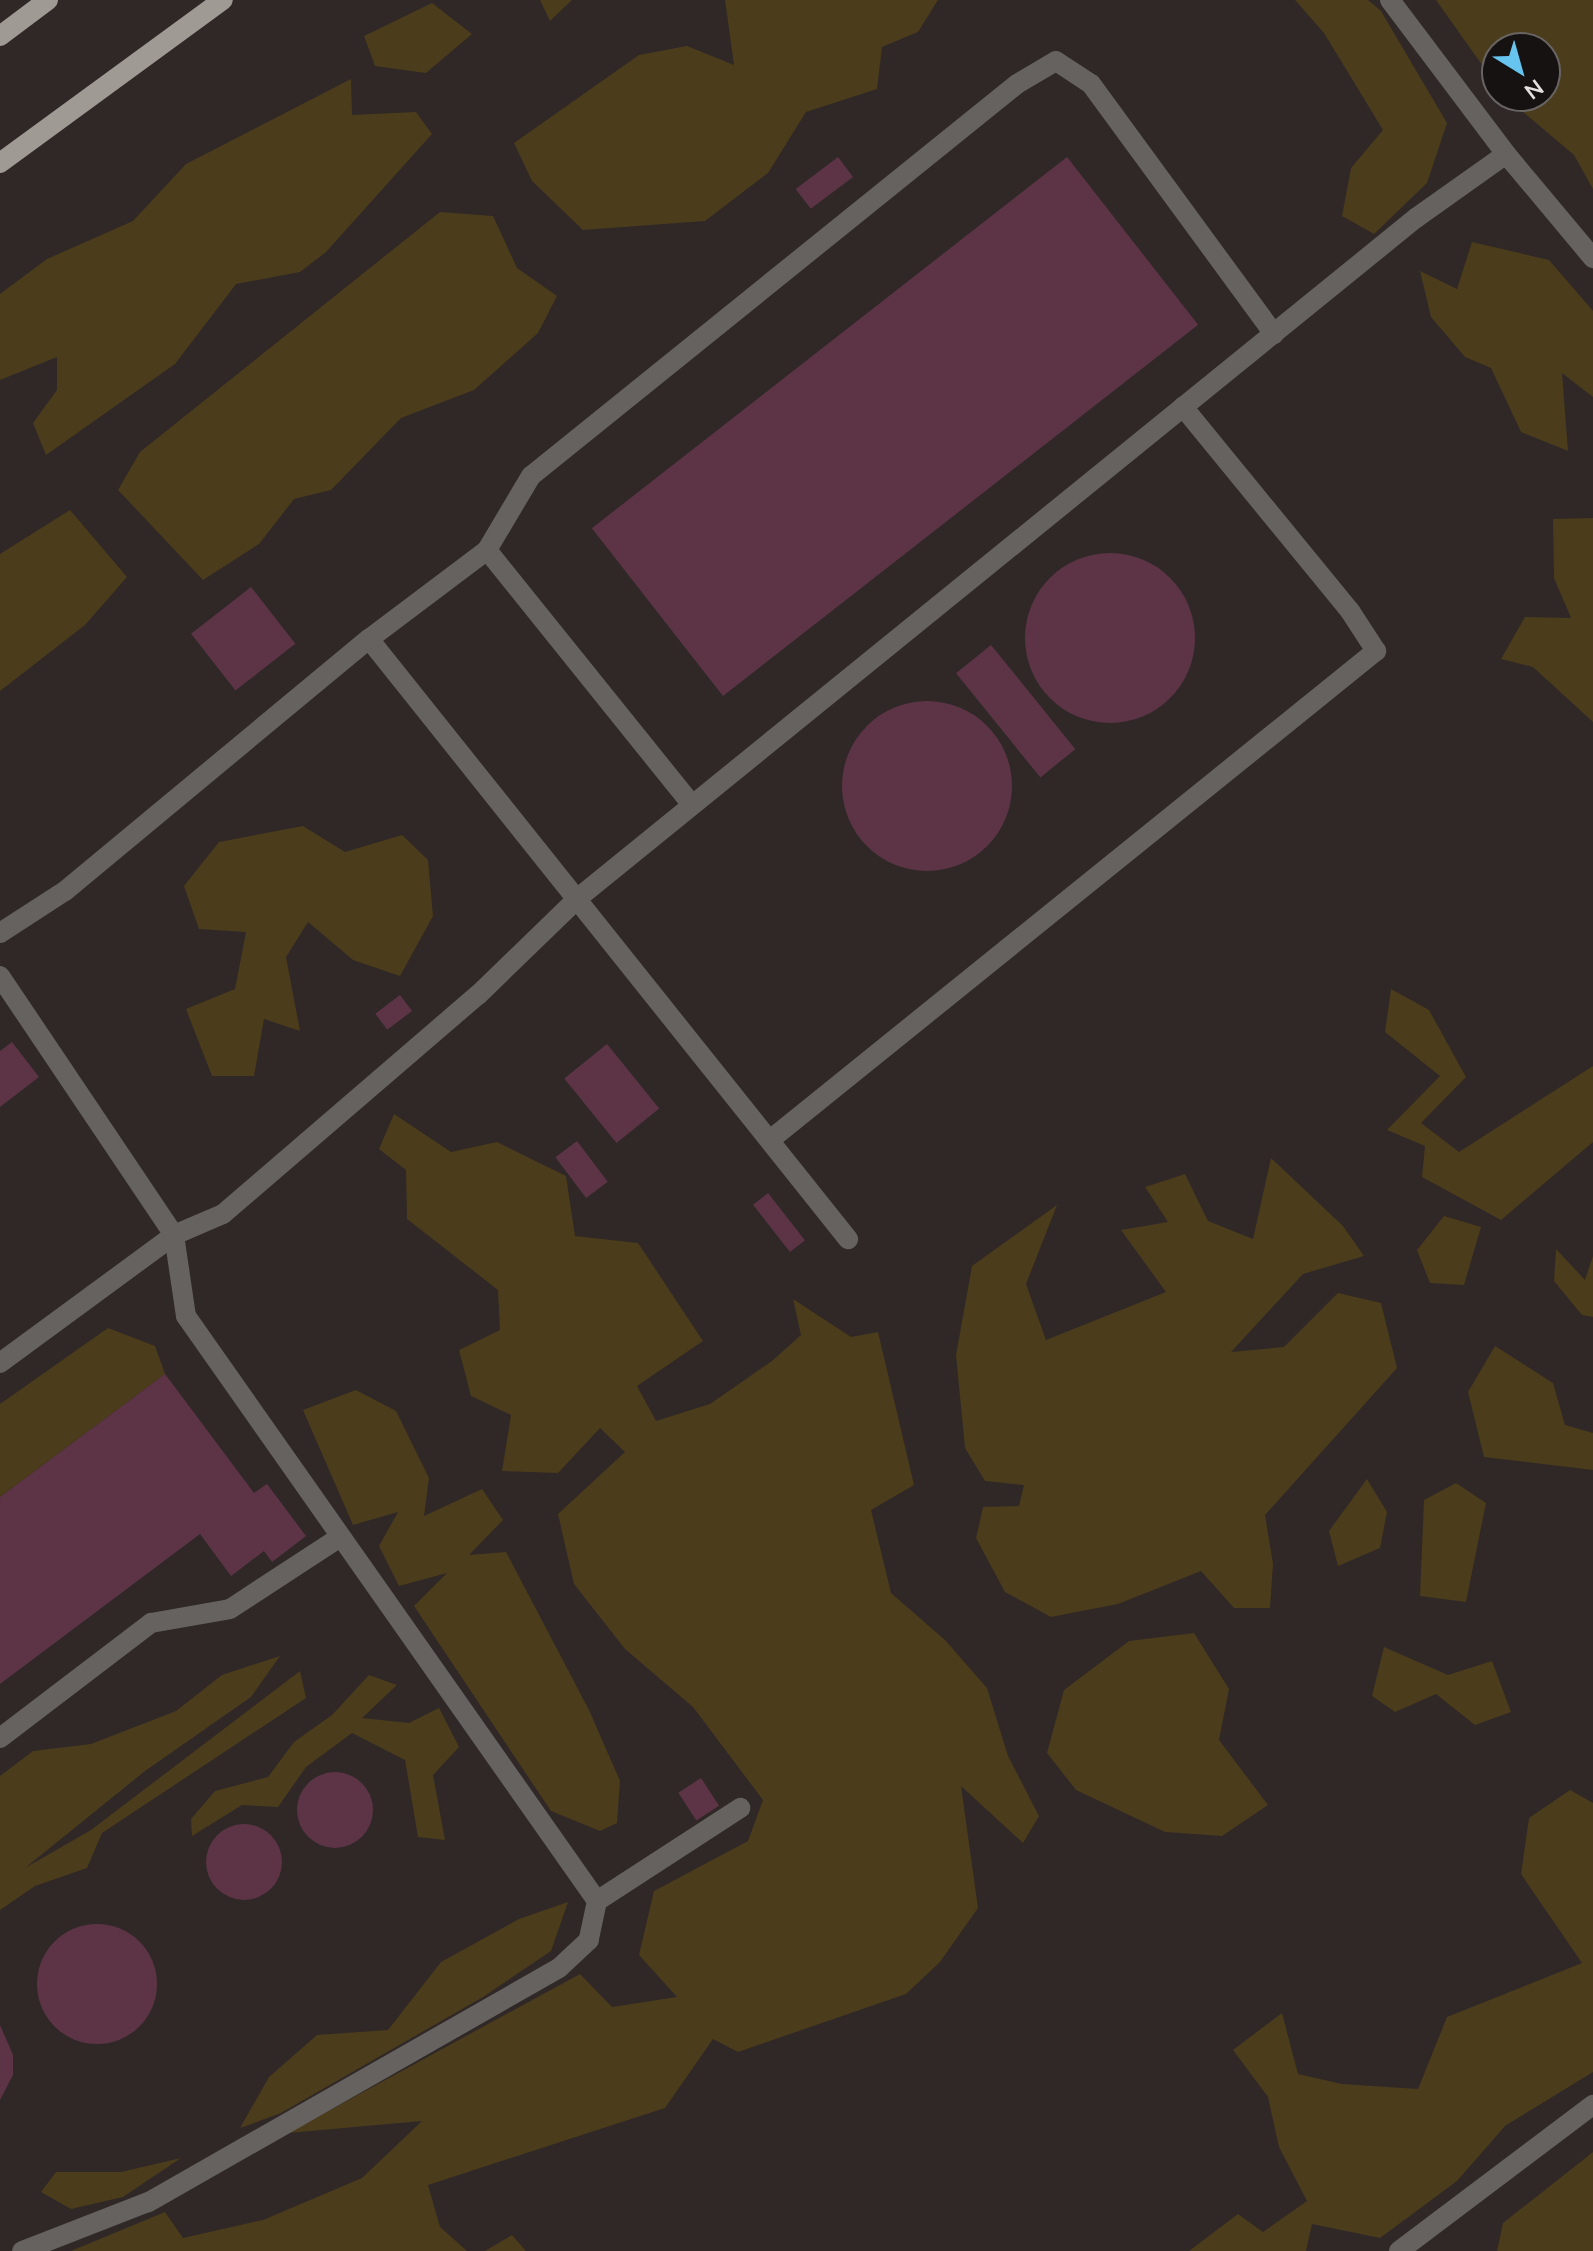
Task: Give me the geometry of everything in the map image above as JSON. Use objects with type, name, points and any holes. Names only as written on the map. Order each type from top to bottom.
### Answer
[{"type":"main road","points":[[0,36],[48,0]]},
{"type":"main road","points":[[0,163],[223,0]]},
{"type":"street","points":[[1390,0],[1506,154],[1593,258]]},
{"type":"street","points":[[0,933],[65,891],[369,639],[487,550],[531,476],[1017,84],[1056,61],[1091,84],[1274,334]]},
{"type":"street","points":[[3,1354],[174,1235],[223,1214],[478,995],[578,898],[1416,218],[1506,154]]},
{"type":"street","points":[[770,1140],[1376,651],[1350,611],[1183,407]]},
{"type":"street","points":[[487,550],[692,805]]},
{"type":"street","points":[[369,639],[848,1239]]},
{"type":"street","points":[[0,976],[174,1235],[186,1316],[597,1901]]},
{"type":"street","points":[[0,1738],[151,1623],[230,1609],[340,1537]]},
{"type":"street","points":[[22,2251],[148,2202],[559,1968],[589,1940],[597,1901],[740,1808]]},
{"type":"street","points":[[1399,2251],[1593,2105]]},
{"type":"shaded area","points":[[540,0],[572,0],[550,21]]},
{"type":"shaded area","points":[[725,0],[938,0],[918,32],[882,47],[877,89],[806,112],[768,173],[705,221],[583,230],[532,181],[514,143],[639,55],[687,46],[734,65]]},
{"type":"shaded area","points":[[1295,0],[1368,0],[1381,11],[1447,123],[1427,183],[1374,234],[1342,216],[1351,168],[1383,130],[1324,33]]},
{"type":"shaded area","points":[[1436,0],[1593,0],[1593,189],[1574,155],[1523,112],[1561,112],[1561,32],[1481,32],[1481,63]]},
{"type":"shaded area","points":[[432,3],[472,34],[426,73],[375,66],[364,36]]},
{"type":"shaded area","points":[[351,79],[352,115],[416,112],[432,134],[326,252],[300,272],[236,284],[175,364],[46,455],[33,423],[57,390],[57,357],[0,380],[0,294],[47,259],[133,221],[186,164]]},
{"type":"shaded area","points":[[440,212],[493,216],[517,268],[557,296],[538,333],[474,390],[401,418],[331,490],[294,499],[259,544],[203,580],[118,490],[140,452]]},
{"type":"shaded area","points":[[1472,242],[1549,260],[1593,311],[1593,397],[1562,373],[1568,451],[1521,432],[1491,368],[1465,357],[1431,317],[1420,271],[1457,289]]},
{"type":"shaded area","points":[[70,510],[127,577],[85,625],[0,691],[0,554]]},
{"type":"shaded area","points":[[1593,518],[1593,722],[1533,667],[1501,659],[1525,617],[1571,618],[1554,578],[1553,519]]},
{"type":"shaded area","points":[[303,826],[345,852],[402,835],[428,860],[433,916],[400,976],[353,960],[308,922],[286,957],[300,1031],[264,1019],[254,1076],[212,1076],[186,1009],[235,989],[246,932],[199,929],[184,886],[219,842]]},
{"type":"shaded area","points":[[1391,989],[1429,1010],[1466,1077],[1421,1123],[1459,1152],[1593,1066],[1593,1142],[1501,1220],[1422,1177],[1425,1146],[1387,1130],[1440,1076],[1385,1032]]},
{"type":"shaded area","points":[[394,1114],[451,1152],[497,1142],[566,1176],[575,1236],[638,1243],[703,1341],[637,1386],[656,1421],[710,1404],[772,1361],[801,1335],[793,1299],[851,1337],[878,1332],[914,1485],[871,1510],[891,1593],[945,1640],[987,1688],[1008,1756],[1039,1816],[1023,1843],[961,1786],[978,1908],[940,1962],[906,1994],[738,2052],[713,2039],[665,2108],[428,2185],[440,2227],[467,2251],[71,2251],[165,2212],[183,2238],[263,2220],[362,2178],[422,2121],[288,2133],[580,1974],[612,2007],[677,1997],[639,1955],[654,1891],[748,1841],[763,1800],[693,1707],[625,1649],[574,1584],[558,1514],[625,1452],[600,1428],[558,1473],[502,1471],[511,1415],[471,1396],[459,1350],[500,1330],[498,1290],[407,1219],[406,1170],[379,1149]]},
{"type":"shaded area","points":[[1271,1158],[1343,1226],[1364,1256],[1303,1274],[1231,1352],[1284,1347],[1338,1293],[1381,1303],[1397,1368],[1265,1515],[1273,1564],[1270,1608],[1234,1608],[1201,1571],[1118,1604],[1051,1617],[1005,1592],[976,1538],[983,1507],[1019,1506],[1024,1485],[985,1481],[965,1448],[956,1355],[972,1266],[1057,1205],[1026,1284],[1046,1340],[1166,1292],[1121,1230],[1168,1222],[1145,1187],[1185,1174],[1208,1221],[1253,1239]]},
{"type":"shaded area","points":[[1444,1216],[1481,1227],[1464,1285],[1430,1283],[1417,1250]]},
{"type":"shaded area","points":[[1556,1249],[1585,1280],[1593,1256],[1593,1317],[1582,1315],[1554,1281]]},
{"type":"shaded area","points":[[108,1328],[155,1346],[165,1374],[0,1497],[0,1404]]},
{"type":"shaded area","points":[[1495,1346],[1553,1383],[1565,1425],[1593,1433],[1593,1470],[1484,1457],[1468,1392]]},
{"type":"shaded area","points":[[356,1390],[396,1411],[429,1478],[424,1516],[482,1489],[503,1520],[469,1555],[506,1552],[589,1710],[620,1781],[617,1823],[600,1831],[551,1811],[414,1606],[447,1573],[399,1586],[379,1546],[398,1512],[353,1525],[303,1410]]},
{"type":"shaded area","points":[[1367,1479],[1387,1512],[1380,1548],[1338,1566],[1329,1531]]},
{"type":"shaded area","points":[[1456,1483],[1486,1503],[1466,1602],[1420,1596],[1424,1500]]},
{"type":"shaded area","points":[[1194,1633],[1229,1689],[1219,1740],[1268,1805],[1222,1836],[1165,1832],[1076,1790],[1047,1753],[1064,1690],[1129,1641]]},
{"type":"shaded area","points":[[1384,1647],[1448,1675],[1492,1661],[1511,1712],[1475,1725],[1436,1694],[1395,1712],[1372,1696]]},
{"type":"shaded area","points":[[280,1656],[251,1697],[145,1771],[25,1868],[91,1830],[300,1671],[306,1698],[102,1833],[87,1868],[35,1886],[0,1910],[0,1776],[33,1751],[91,1744],[176,1711],[222,1675]]},
{"type":"shaded area","points":[[369,1675],[397,1685],[362,1718],[409,1723],[439,1708],[459,1747],[433,1775],[445,1840],[418,1837],[405,1760],[352,1733],[306,1767],[278,1807],[242,1805],[192,1836],[191,1819],[215,1791],[268,1777],[294,1742],[332,1715]]},
{"type":"shaded area","points":[[1570,1790],[1593,1803],[1593,2072],[1505,2126],[1457,2181],[1380,2238],[1312,2224],[1306,2251],[1189,2251],[1238,2214],[1263,2232],[1307,2201],[1279,2147],[1268,2097],[1233,2050],[1282,2013],[1298,2074],[1342,2084],[1418,2089],[1447,2017],[1582,1963],[1521,1874],[1529,1818]]},
{"type":"shaded area","points":[[568,1902],[551,1951],[483,1997],[281,2113],[240,2128],[269,2077],[317,2035],[388,2030],[441,1962],[519,1919]]},
{"type":"shaded area","points":[[1593,2152],[1593,2251],[1497,2251],[1503,2223]]},
{"type":"shaded area","points":[[181,2158],[123,2197],[71,2209],[41,2192],[56,2172],[121,2172]]},
{"type":"shaded area","points":[[512,2235],[526,2251],[485,2251]]},
{"type":"building","points":[[838,157],[853,177],[811,209],[796,189]]},
{"type":"building","points":[[1067,157],[1198,325],[723,696],[592,528]]},
{"type":"building","points":[[1110,553],[1142,560],[1170,578],[1188,606],[1195,638],[1188,670],[1170,698],[1142,716],[1110,723],[1078,716],[1050,698],[1032,670],[1025,638],[1032,606],[1050,578],[1078,560]]},
{"type":"building","points":[[251,587],[295,644],[235,691],[191,634]]},
{"type":"building","points":[[991,645],[1075,749],[1040,777],[956,673]]},
{"type":"building","points":[[927,701],[959,708],[987,726],[1005,754],[1012,786],[1005,818],[987,846],[959,864],[927,871],[895,864],[867,846],[849,818],[842,786],[849,754],[867,726],[895,708]]},
{"type":"building","points":[[400,995],[412,1011],[387,1030],[375,1014]]},
{"type":"building","points":[[12,1042],[39,1077],[0,1107],[0,1051]]},
{"type":"building","points":[[607,1044],[659,1109],[616,1143],[564,1079]]},
{"type":"building","points":[[577,1141],[608,1182],[586,1198],[555,1157]]},
{"type":"building","points":[[768,1193],[805,1240],[790,1252],[753,1205]]},
{"type":"building","points":[[165,1374],[254,1493],[267,1484],[306,1536],[272,1562],[264,1551],[231,1576],[200,1534],[0,1684],[0,1497]]},
{"type":"building","points":[[335,1772],[350,1775],[362,1783],[370,1795],[373,1810],[370,1825],[362,1837],[350,1845],[335,1848],[320,1845],[308,1837],[300,1825],[297,1810],[300,1795],[308,1783],[320,1775]]},
{"type":"building","points":[[701,1778],[719,1806],[696,1820],[678,1793]]},
{"type":"building","points":[[237,1824],[251,1824],[265,1830],[276,1841],[282,1862],[279,1877],[271,1889],[251,1900],[237,1900],[223,1894],[212,1883],[206,1869],[206,1855],[212,1841],[223,1830]]},
{"type":"building","points":[[97,1924],[120,1928],[140,1941],[153,1961],[157,1984],[153,2007],[140,2027],[120,2040],[97,2044],[74,2040],[54,2027],[41,2007],[37,1984],[41,1961],[54,1941],[74,1928]]},
{"type":"building","points":[[0,2025],[13,2055],[13,2075],[0,2100]]}]
